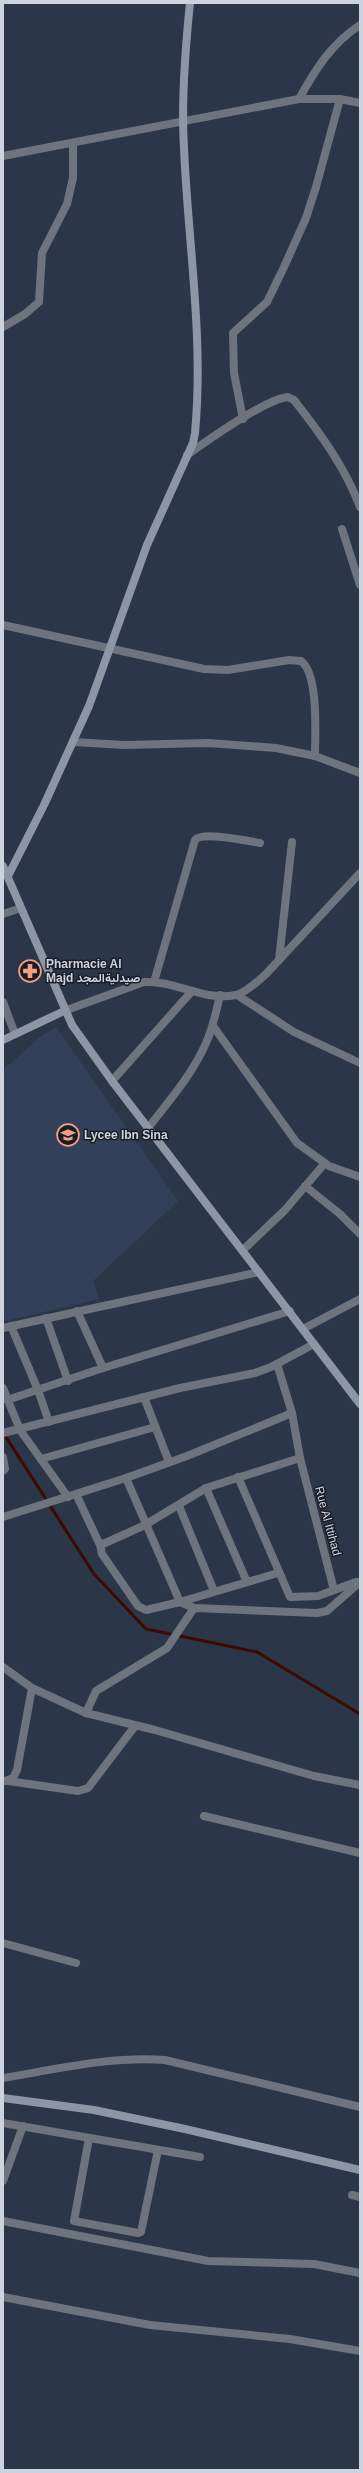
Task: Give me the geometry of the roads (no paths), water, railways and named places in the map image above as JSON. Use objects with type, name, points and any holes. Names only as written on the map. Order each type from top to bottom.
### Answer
[{"type":"street","points":[[8,876],[73,742],[111,647],[147,545],[187,456],[195,433],[198,362],[183,122],[185,53],[190,3]]},
{"type":"street","points":[[299,99],[322,60],[334,46],[360,26]]},
{"type":"street","points":[[3,156],[299,99],[340,99],[360,103]]},
{"type":"street","points":[[243,418],[234,373],[233,333],[268,302],[314,194],[340,99]]},
{"type":"street","points":[[3,327],[25,314],[39,302],[42,253],[67,204],[73,178],[73,143]]},
{"type":"street","points":[[187,456],[218,433],[243,418],[288,397],[294,400],[326,442],[343,470],[360,507]]},
{"type":"street","points":[[342,529],[356,562],[360,585]]},
{"type":"street","points":[[3,625],[111,647],[156,659],[211,669],[228,670],[293,660],[303,662],[309,674],[314,698],[315,756]]},
{"type":"street","points":[[73,742],[124,745],[208,743],[289,749],[315,756],[360,772]]},
{"type":"street","points":[[154,982],[195,840],[200,836],[210,836],[260,843]]},
{"type":"street","points":[[279,960],[292,842]]},
{"type":"street","points":[[3,866],[64,1011],[112,1081],[360,1404]]},
{"type":"street","points":[[3,1040],[64,1011],[140,983],[154,982],[220,996],[236,995],[254,985],[360,873]]},
{"type":"street","points":[[3,914],[20,908]]},
{"type":"street","points":[[112,1081],[192,991]]},
{"type":"street","points":[[236,995],[294,1032],[360,1064]]},
{"type":"street","points":[[148,1128],[186,1079],[203,1048],[213,1026],[220,996]]},
{"type":"street","points":[[3,1002],[15,1034]]},
{"type":"street","points":[[213,1026],[297,1143],[324,1163],[360,1177]]},
{"type":"street","points":[[243,1250],[285,1210],[324,1163]]},
{"type":"street","points":[[305,1186],[340,1214],[360,1234]]},
{"type":"street","points":[[49,1422],[38,1390],[7,1327],[77,1310],[258,1272]]},
{"type":"street","points":[[303,1329],[360,1299]]},
{"type":"street","points":[[77,1310],[103,1368]]},
{"type":"street","points":[[7,1400],[68,1381],[103,1368],[290,1311]]},
{"type":"street","points":[[46,1318],[68,1381]]},
{"type":"street","points":[[3,1433],[144,1397],[224,1378],[255,1373],[277,1364],[314,1344]]},
{"type":"street","name":"Rue Al Ittihad","points":[[277,1364],[292,1413],[300,1458],[334,1590]]},
{"type":"street","points":[[3,1388],[18,1430],[68,1497]]},
{"type":"street","points":[[144,1397],[169,1462]]},
{"type":"street","points":[[3,1516],[126,1478],[292,1413]]},
{"type":"street","points":[[41,1459],[156,1427]]},
{"type":"street","points":[[3,1457],[5,1469],[3,1471]]},
{"type":"street","points":[[100,1544],[104,1544],[146,1525],[206,1488],[300,1458]]},
{"type":"street","points":[[238,1477],[287,1594],[292,1598],[310,1597],[360,1582]]},
{"type":"street","points":[[126,1478],[180,1602],[194,1608],[317,1613],[327,1611],[360,1582]]},
{"type":"street","points":[[206,1488],[247,1582]]},
{"type":"street","points":[[76,1494],[100,1544],[102,1554],[138,1606],[146,1610],[180,1602],[278,1573]]},
{"type":"street","points":[[179,1506],[214,1591]]},
{"type":"street","points":[[86,1713],[96,1691],[167,1648],[194,1608]]},
{"type":"street","points":[[3,1667],[32,1688],[86,1713],[314,1776],[359,1785]]},
{"type":"street","points":[[5,1781],[13,1778],[17,1770],[32,1688]]},
{"type":"street","points":[[5,1781],[78,1790],[88,1788],[135,1726]]},
{"type":"street","points":[[204,1816],[360,1853]]},
{"type":"street","points":[[3,1943],[76,1963]]},
{"type":"street","points":[[3,2078],[95,2063],[145,2059],[165,2060],[360,2107]]},
{"type":"street","points":[[3,2098],[94,2110],[184,2129],[360,2170]]},
{"type":"street","points":[[3,2123],[200,2157]]},
{"type":"street","points":[[3,2182],[23,2126]]},
{"type":"street","points":[[88,2138],[74,2220],[138,2233],[141,2232],[158,2150]]},
{"type":"street","points":[[3,2221],[208,2261],[314,2264],[360,2273]]},
{"type":"street","points":[[3,2297],[150,2325],[290,2339],[360,2350]]},
{"type":"waterway","points":[[4,1434],[94,1574],[146,1629],[257,1652],[360,1714]]},
{"type":"place","name":"Pharmacie Al Majd صيدليةالمجد","points":[[30,971]]},
{"type":"place","name":"Lycee Ibn Sina","points":[[68,1135]]}]
